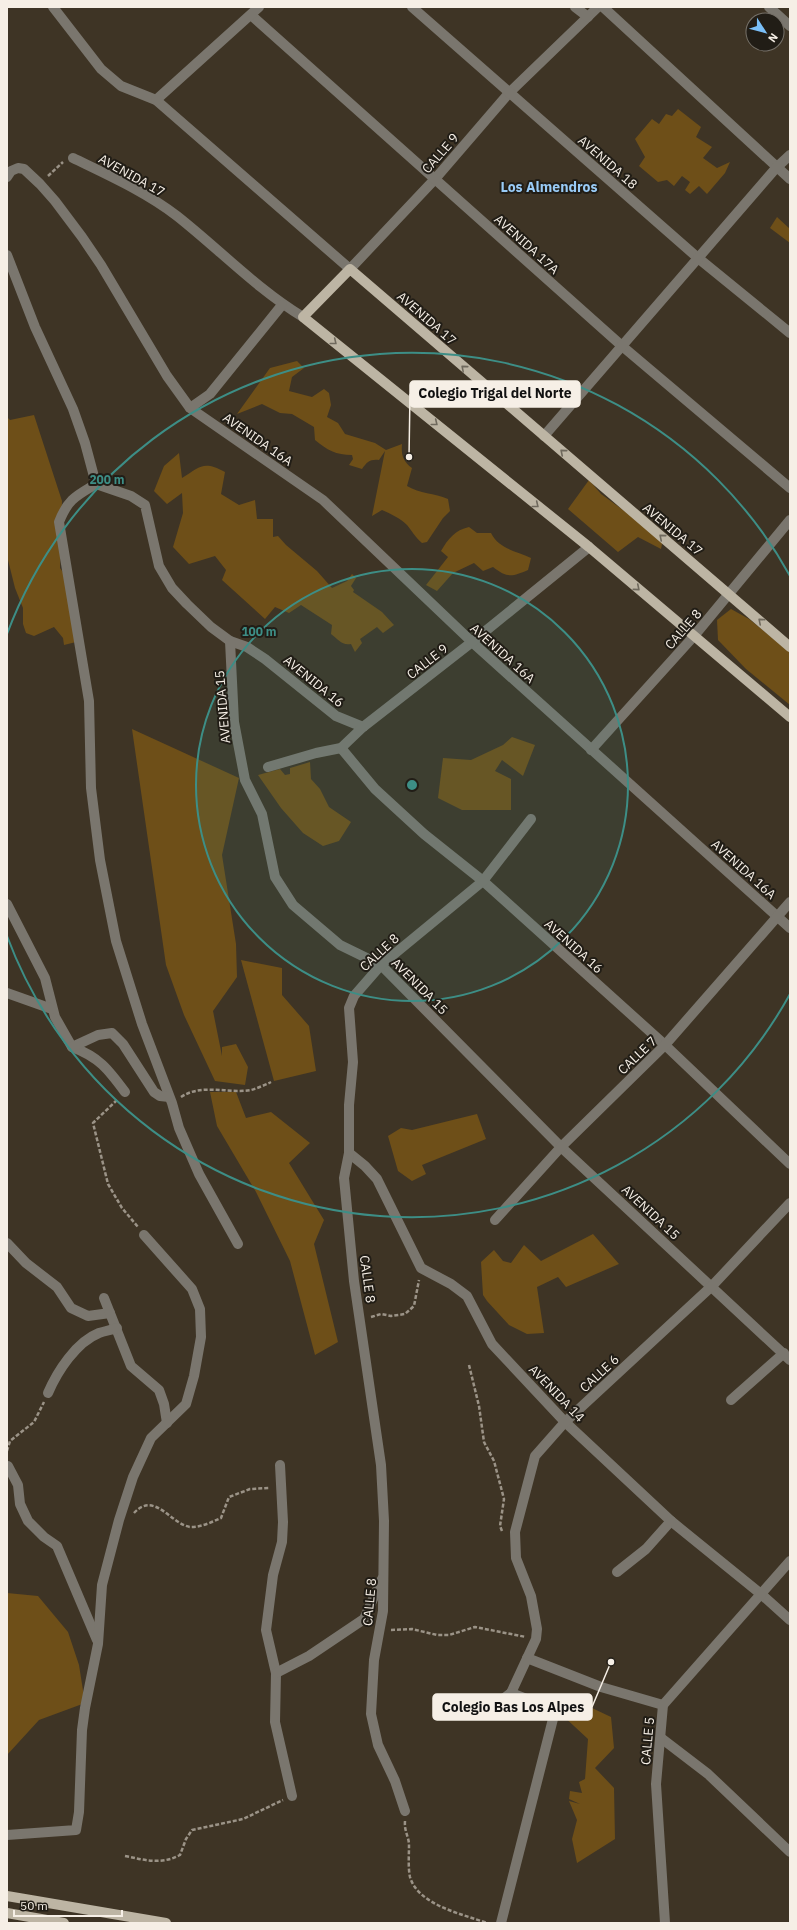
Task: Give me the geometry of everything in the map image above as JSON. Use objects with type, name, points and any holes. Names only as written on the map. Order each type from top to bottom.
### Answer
[{"type":"main road","name":"CALLE 9","points":[[303,317],[350,269]]},
{"type":"main road","name":"AVENIDA 17","points":[[350,269],[790,647]]},
{"type":"main road","name":"AVENIDA 17","points":[[303,317],[589,547],[790,717]]},
{"type":"main road","points":[[7,1896],[166,1923]]},
{"type":"main road","points":[[7,1913],[64,1923]]},
{"type":"street","name":"AVENIDA 17","points":[[53,7],[101,69],[121,86],[156,100],[350,269]]},
{"type":"street","points":[[156,100],[251,11],[260,7]]},
{"type":"street","name":"AVENIDA 18","points":[[412,7],[509,94],[698,258],[790,333]]},
{"type":"street","points":[[575,7],[588,17]]},
{"type":"street","name":"CALLE 9","points":[[350,269],[435,179],[509,94],[598,7]]},
{"type":"street","points":[[604,7],[790,180]]},
{"type":"street","points":[[769,7],[790,26]]},
{"type":"street","name":"AVENIDA 17A","points":[[251,11],[435,179],[622,346],[790,488]]},
{"type":"street","points":[[544,436],[776,168],[790,155]]},
{"type":"street","name":"AVENIDA 17","points":[[73,158],[139,192],[176,216],[282,304],[303,317]]},
{"type":"street","name":"AVENIDA 16A","points":[[7,177],[11,171],[18,168],[24,169],[40,184],[82,237],[167,376],[190,408],[323,500],[472,642],[790,928]]},
{"type":"street","points":[[7,255],[35,327],[73,409],[86,443],[96,484]]},
{"type":"street","points":[[190,408],[210,394],[282,304]]},
{"type":"street","points":[[96,484],[131,496],[145,505],[159,566],[172,588],[211,627],[230,641]]},
{"type":"street","points":[[96,484],[72,499],[64,508],[59,522],[89,701],[91,788],[100,860],[118,949],[142,1024],[179,1128],[200,1174],[238,1244]]},
{"type":"street","name":"CALLE 8","points":[[591,750],[694,636],[790,520]]},
{"type":"street","name":"CALLE 9","points":[[341,748],[363,727],[472,642],[589,547]]},
{"type":"street","name":"AVENIDA 16","points":[[230,641],[247,647],[265,659],[336,716],[363,727]]},
{"type":"street","name":"AVENIDA 15","points":[[230,641],[234,722],[245,780],[262,814],[275,877],[293,905],[340,945],[381,965],[561,1147],[787,1356]]},
{"type":"street","points":[[268,767],[316,753],[341,748]]},
{"type":"street","name":"AVENIDA 16","points":[[341,748],[381,794],[424,834],[484,881],[665,1045],[790,1164]]},
{"type":"street","name":"CALLE 8","points":[[405,1811],[395,1782],[378,1745],[371,1714],[374,1660],[383,1610],[384,1574],[381,1465],[372,1415],[361,1320],[354,1281],[344,1178],[349,1153],[349,1105],[353,1062],[349,1008],[354,996],[381,965],[484,881],[531,819]]},
{"type":"street","name":"CALLE 7","points":[[495,1220],[561,1147],[665,1045],[790,902]]},
{"type":"street","points":[[7,904],[45,978],[52,1009],[72,1047],[88,1053],[105,1065],[125,1092]]},
{"type":"street","points":[[7,993],[52,1009]]},
{"type":"street","points":[[72,1047],[98,1035],[112,1033],[123,1044],[154,1092],[170,1100]]},
{"type":"street","points":[[349,1153],[377,1179],[421,1268]]},
{"type":"street","name":"CALLE 6","points":[[511,1693],[536,1639],[531,1596],[516,1558],[515,1541],[515,1532],[535,1456],[565,1422],[712,1286],[790,1203]]},
{"type":"street","points":[[7,1835],[76,1830],[79,1812],[83,1722],[98,1644],[102,1585],[119,1520],[133,1477],[151,1438],[186,1404],[194,1376],[201,1337],[200,1309],[192,1289],[144,1236]]},
{"type":"street","points":[[7,1243],[26,1263],[57,1287],[71,1308],[88,1316],[110,1313]]},
{"type":"street","name":"AVENIDA 14","points":[[421,1268],[451,1284],[467,1296],[492,1344],[565,1422],[671,1521],[761,1594],[790,1620]]},
{"type":"street","points":[[104,1298],[132,1366],[144,1379],[159,1390],[164,1404],[167,1423]]},
{"type":"street","points":[[48,1393],[55,1377],[75,1350],[98,1334],[117,1328]]},
{"type":"street","points":[[731,1400],[787,1356]]},
{"type":"street","points":[[280,1465],[283,1522],[282,1542],[274,1575],[266,1630],[276,1673],[275,1722],[292,1796]]},
{"type":"street","points":[[8,1466],[18,1485],[20,1504],[28,1521],[44,1537],[57,1546],[98,1644]]},
{"type":"street","points":[[617,1572],[646,1549],[671,1521]]},
{"type":"street","name":"CALLE 5","points":[[665,1923],[656,1784],[663,1705],[790,1561]]},
{"type":"street","points":[[276,1673],[309,1656],[364,1619],[384,1574]]},
{"type":"street","points":[[528,1658],[601,1687],[663,1705]]},
{"type":"street","points":[[468,1708],[484,1708],[498,1704],[511,1693],[552,1709],[554,1716],[500,1923]]},
{"type":"street","points":[[661,1738],[708,1774],[790,1852]]},
{"type":"path","points":[[40,184],[67,159],[73,158]]},
{"type":"path","points":[[170,1100],[186,1094],[214,1088],[251,1090],[271,1082]]},
{"type":"path","points":[[125,1092],[93,1124],[108,1184],[122,1208],[144,1236]]},
{"type":"path","points":[[361,1320],[381,1314],[391,1316],[405,1314],[414,1306],[421,1268]]},
{"type":"path","points":[[469,1365],[479,1406],[484,1442],[494,1461],[504,1499],[500,1526],[504,1536],[515,1541]]},
{"type":"path","points":[[7,1451],[10,1441],[34,1422],[48,1393]]},
{"type":"path","points":[[119,1520],[128,1520],[138,1509],[150,1506],[166,1511],[180,1523],[190,1527],[203,1525],[221,1518],[229,1497],[250,1489],[281,1488]]},
{"type":"path","points":[[379,1630],[412,1629],[437,1635],[449,1635],[475,1627],[536,1639]]},
{"type":"path","points":[[125,1856],[155,1862],[172,1859],[180,1855],[186,1839],[192,1830],[243,1819],[292,1796]]},
{"type":"path","points":[[405,1811],[404,1830],[409,1842],[410,1877],[422,1897],[439,1906],[487,1923]]},
{"type":"shaded area","points":[[678,109],[701,127],[696,137],[712,147],[703,158],[717,168],[730,162],[725,173],[707,194],[699,186],[690,194],[685,190],[690,182],[682,176],[674,186],[667,180],[658,182],[639,166],[645,157],[635,139],[652,119],[659,124],[666,114],[672,116]]},
{"type":"shaded area","points":[[777,217],[790,229],[790,243],[770,228]]},
{"type":"shaded area","points":[[297,361],[304,368],[292,377],[289,391],[312,397],[324,389],[329,393],[331,405],[327,417],[338,423],[345,434],[375,443],[386,450],[402,444],[403,458],[412,468],[407,486],[417,491],[448,499],[450,511],[443,518],[427,542],[422,543],[407,525],[389,513],[382,510],[372,516],[385,451],[379,460],[369,462],[362,469],[349,465],[353,459],[352,455],[336,453],[319,444],[315,440],[314,427],[292,414],[280,413],[262,404],[237,414],[270,368]]},
{"type":"shaded area","points":[[34,415],[62,501],[60,568],[71,584],[76,642],[64,645],[63,638],[54,627],[34,636],[26,633],[23,624],[23,608],[15,588],[7,556],[7,417],[10,420]]},
{"type":"shaded area","points":[[179,453],[182,478],[202,466],[212,466],[225,472],[221,494],[239,505],[255,500],[257,519],[273,519],[273,537],[278,536],[286,545],[317,571],[332,588],[347,581],[352,574],[356,578],[351,586],[354,590],[353,592],[382,612],[394,625],[383,633],[377,627],[360,639],[362,643],[355,652],[351,644],[340,642],[331,634],[332,625],[301,605],[289,613],[275,607],[265,619],[222,580],[226,570],[215,556],[189,564],[173,547],[183,513],[182,493],[167,504],[154,491],[164,466]]},
{"type":"shaded area","points":[[589,480],[601,494],[663,539],[661,549],[638,537],[618,552],[568,509]]},
{"type":"shaded area","points":[[469,527],[477,533],[491,533],[503,546],[531,558],[528,570],[514,575],[506,575],[493,567],[483,571],[474,563],[453,573],[437,591],[426,585],[448,557],[441,551],[446,543],[460,530]]},
{"type":"shaded area","points":[[731,609],[749,619],[790,652],[790,705],[746,669],[718,640],[717,620]]},
{"type":"shaded area","points":[[132,729],[239,778],[222,855],[236,944],[237,977],[213,1011],[222,1056],[222,1047],[236,1044],[248,1067],[245,1085],[215,1081],[184,1015],[166,965]]},
{"type":"shaded area","points":[[512,737],[535,745],[523,776],[502,760],[495,771],[511,779],[511,810],[462,810],[438,798],[443,758],[471,760],[503,745]]},
{"type":"shaded area","points":[[310,762],[311,779],[320,789],[329,807],[351,822],[339,841],[323,846],[303,833],[281,808],[258,775],[280,769],[285,775],[290,774],[290,768]]},
{"type":"shaded area","points":[[241,960],[282,968],[282,995],[309,1026],[316,1071],[274,1081]]},
{"type":"shaded area","points":[[210,1092],[236,1092],[246,1118],[271,1112],[310,1143],[289,1163],[324,1220],[314,1244],[338,1342],[315,1355],[290,1261],[256,1192],[217,1126]]},
{"type":"shaded area","points":[[477,1114],[486,1139],[422,1165],[426,1174],[412,1181],[398,1171],[388,1136],[401,1128],[412,1130]]},
{"type":"shaded area","points":[[593,1234],[619,1264],[566,1287],[558,1277],[537,1287],[544,1333],[527,1334],[509,1325],[483,1295],[481,1262],[494,1250],[503,1261],[511,1263],[524,1245],[541,1261]]},
{"type":"shaded area","points":[[7,1593],[38,1596],[68,1632],[79,1665],[85,1703],[39,1720],[7,1755]]},
{"type":"shaded area","points":[[564,1702],[590,1715],[592,1708],[611,1717],[614,1748],[595,1768],[614,1788],[615,1839],[577,1863],[572,1839],[577,1820],[569,1801],[580,1804],[569,1799],[570,1791],[582,1793],[579,1782],[585,1779],[588,1739],[560,1713]]},
{"type":"place","name":"Colegio Trigal del Norte","points":[[409,457]]},
{"type":"place","name":"Colegio Bas Los Alpes","points":[[611,1662]]},
{"type":"district","name":"Los Almendros","points":[[549,187]]}]
